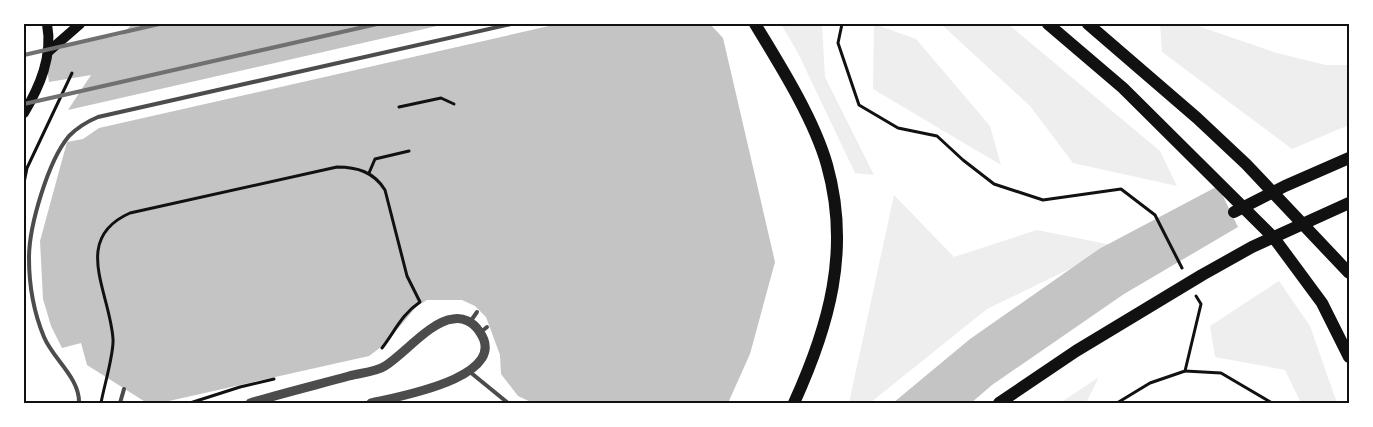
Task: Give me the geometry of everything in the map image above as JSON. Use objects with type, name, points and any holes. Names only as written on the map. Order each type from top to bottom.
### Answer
[{"type":"main road","points":[[24,113],[40,87],[48,52],[47,24]]},
{"type":"main road","points":[[48,52],[80,24]]},
{"type":"main road","points":[[755,24],[799,101],[826,164],[834,194],[837,225],[837,261],[831,297],[815,355],[794,403]]},
{"type":"main road","points":[[1048,24],[1130,94],[1274,238],[1322,303],[1349,357]]},
{"type":"main road","points":[[1088,24],[1197,118],[1239,157],[1349,274]]},
{"type":"main road","points":[[1234,212],[1285,186],[1349,158]]},
{"type":"main road","points":[[999,403],[1076,351],[1134,315],[1252,247],[1349,203]]},
{"type":"street","points":[[250,403],[384,367],[432,326],[451,319],[470,322],[484,329],[483,356],[470,372],[406,396],[371,403]]},
{"type":"lane","points":[[79,403],[77,387],[44,338],[34,306],[29,256],[41,195],[68,137],[83,123],[98,117],[511,24]]},
{"type":"lane","points":[[470,322],[477,312]]},
{"type":"lane","points":[[470,372],[508,403]]},
{"type":"lane","points":[[120,403],[124,389]]},
{"type":"path","points":[[842,24],[838,43],[859,105],[898,128],[937,136],[963,160],[994,184],[1042,200],[1121,189],[1154,215],[1184,272]]},
{"type":"path","points":[[24,183],[27,168],[72,73]]},
{"type":"path","points":[[399,108],[441,98],[454,104]]},
{"type":"path","points":[[369,173],[375,159],[409,151]]},
{"type":"path","points":[[101,403],[114,340],[98,264],[97,249],[102,235],[110,224],[130,213],[337,167],[349,167],[369,173],[380,182],[385,190],[406,276],[420,302],[410,309],[399,321],[392,336],[378,354]]},
{"type":"path","points":[[1186,371],[1201,304],[1192,288]]},
{"type":"path","points":[[1117,403],[1150,383],[1186,371],[1220,373],[1272,403]]},
{"type":"path","points":[[190,403],[240,386],[282,377]]},
{"type":"shaded area","points":[[781,24],[822,24],[825,77],[874,175],[855,173],[797,51]]},
{"type":"shaded area","points":[[874,24],[916,39],[990,126],[1001,165],[873,89]]},
{"type":"shaded area","points":[[941,24],[1008,24],[1160,151],[1177,186],[1073,163],[1030,106]]},
{"type":"shaded area","points":[[1160,24],[1192,24],[1277,53],[1326,65],[1349,65],[1349,125],[1292,149],[1162,52]]},
{"type":"shaded area","points":[[894,195],[954,257],[1037,230],[1117,246],[987,309],[870,403],[849,403]]},
{"type":"shaded area","points":[[1279,281],[1310,326],[1337,403],[1301,403],[1285,370],[1215,357],[1210,326]]},
{"type":"shaded area","points":[[1099,377],[1086,403],[1060,403]]},
{"type":"building","points":[[132,24],[446,24],[68,110],[91,75],[49,82],[44,50],[122,35]]},
{"type":"building","points":[[558,24],[710,24],[723,38],[775,262],[750,354],[728,403],[533,403],[518,396],[501,374],[500,355],[486,317],[475,306],[462,300],[427,300],[417,306],[385,344],[369,356],[160,403],[147,403],[87,365],[81,343],[62,348],[51,326],[43,299],[40,241],[67,142],[83,139],[99,128]]},
{"type":"building","points":[[1218,186],[1238,227],[1124,294],[992,385],[971,403],[893,403],[970,339],[1099,249]]},
{"type":"railway","points":[[24,55],[159,24]]},
{"type":"railway","points":[[24,104],[377,24]]}]
